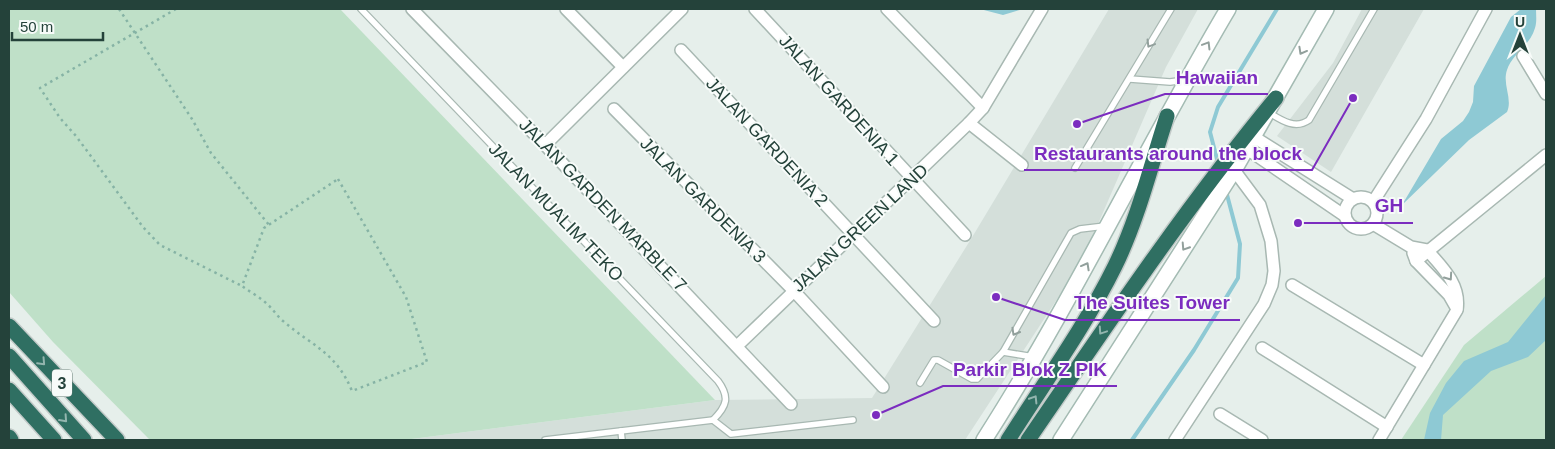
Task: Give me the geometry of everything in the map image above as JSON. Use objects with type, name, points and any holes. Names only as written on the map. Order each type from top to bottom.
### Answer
[{"type":"highway","points":[[1028,440],[1159,248],[1226,173],[1276,98]]},
{"type":"highway","points":[[1008,440],[1101,293],[1116,264],[1130,228],[1166,116]]},
{"type":"highway","name":"3","points":[[9,326],[117,440]]},
{"type":"highway","name":"3","points":[[9,356],[84,440]]},
{"type":"highway","points":[[9,390],[54,440]]},
{"type":"main road","points":[[984,440],[1036,358],[1166,116],[1228,9]]},
{"type":"main road","points":[[1244,145],[1268,112],[1326,9]]},
{"type":"main road","points":[[1061,440],[1211,206],[1226,173]]},
{"type":"street","name":"JALAN GARDEN MARBLE 7","points":[[412,9],[545,145],[791,404]]},
{"type":"street","points":[[566,9],[623,67]]},
{"type":"street","points":[[545,145],[682,9]]},
{"type":"street","name":"JALAN GARDENIA 1","points":[[755,9],[965,235]]},
{"type":"street","points":[[887,9],[982,108]]},
{"type":"street","name":"JALAN GREEN LAND","points":[[737,346],[793,290],[912,180],[969,123],[982,108],[1042,9]]},
{"type":"street","points":[[1373,202],[1426,119],[1486,9]]},
{"type":"street","name":"JALAN GARDENIA 2","points":[[681,50],[934,321]]},
{"type":"street","points":[[1523,56],[1546,94]]},
{"type":"street","name":"JALAN GARDENIA 3","points":[[614,109],[793,290],[884,387]]},
{"type":"street","points":[[969,123],[1022,165]]},
{"type":"street","points":[[1244,145],[1353,199]]},
{"type":"street","points":[[1244,145],[1345,216],[1351,226],[1357,229],[1368,227],[1373,224],[1377,213],[1373,202],[1364,197],[1353,199],[1346,206],[1345,216]]},
{"type":"street","points":[[1416,260],[1546,155]]},
{"type":"street","points":[[1175,440],[1264,304],[1272,285],[1274,261],[1267,225],[1260,205],[1226,173]]},
{"type":"street","points":[[1373,224],[1411,247],[1427,250],[1457,289],[1459,299],[1457,310],[1379,440]]},
{"type":"street","points":[[1411,247],[1416,260],[1449,295],[1457,310]]},
{"type":"street","points":[[1292,285],[1424,365]]},
{"type":"street","points":[[1262,348],[1387,427]]},
{"type":"street","points":[[1220,414],[1262,440]]},
{"type":"lane","name":"JALAN MUALIM TEKO","points":[[361,9],[718,381],[725,390],[727,399],[724,409],[713,420]]},
{"type":"lane","points":[[1075,168],[1171,9]]},
{"type":"lane","points":[[1268,112],[1283,121],[1296,125],[1304,124],[1310,120],[1374,9]]},
{"type":"lane","points":[[1130,79],[1170,82],[1186,80]]},
{"type":"lane","points":[[920,382],[934,360],[938,360],[977,379],[1003,352],[1071,233],[1080,229],[1109,225]]},
{"type":"lane","points":[[1003,352],[1036,358]]},
{"type":"lane","points":[[545,440],[713,420],[731,434],[852,420]]},
{"type":"lane","points":[[621,431],[622,440]]},
{"type":"path","points":[[119,9],[192,119],[211,153],[269,225]]},
{"type":"path","points":[[176,9],[40,88],[60,118],[76,136],[143,227],[160,245],[242,286],[266,303],[281,320],[309,339],[339,366],[345,373],[352,391],[427,362],[406,297],[338,179],[264,228],[242,286]]},
{"type":"shaded area","points":[[1109,9],[1198,9],[1166,67],[1082,261],[965,440],[404,440],[715,400],[872,398],[971,239]]},
{"type":"shaded area","points":[[1362,9],[1424,9],[1331,172],[1277,136],[1333,63]]},
{"type":"green space","points":[[9,9],[340,9],[715,400],[404,440],[150,440],[53,342],[9,292]]},
{"type":"green space","points":[[1546,276],[1546,440],[1401,440],[1464,345]]},
{"type":"water","points":[[980,9],[1023,9],[1003,15]]},
{"type":"water","points":[[1521,9],[1536,9],[1536,23],[1533,34],[1509,64],[1507,70],[1506,81],[1509,107],[1507,112],[1469,140],[1402,205],[1441,139],[1463,121],[1469,112],[1473,102],[1474,86],[1511,17]]},
{"type":"water","points":[[1546,295],[1546,340],[1528,357],[1491,371],[1443,415],[1441,440],[1424,440],[1430,413],[1446,383],[1464,361],[1508,342]]},
{"type":"waterway","points":[[1218,163],[1210,132],[1218,107],[1277,9]]},
{"type":"waterway","points":[[1132,440],[1194,350],[1238,278],[1240,244],[1226,191]]},
{"type":"place","name":"Restaurants around the block","points":[[1353,98]]},
{"type":"place","name":"Hawaiian","points":[[1077,124]]},
{"type":"place","name":"GH","points":[[1298,223]]},
{"type":"place","name":"The Suites Tower","points":[[996,297]]},
{"type":"place","name":"Parkir Blok Z PIK","points":[[876,415]]}]
